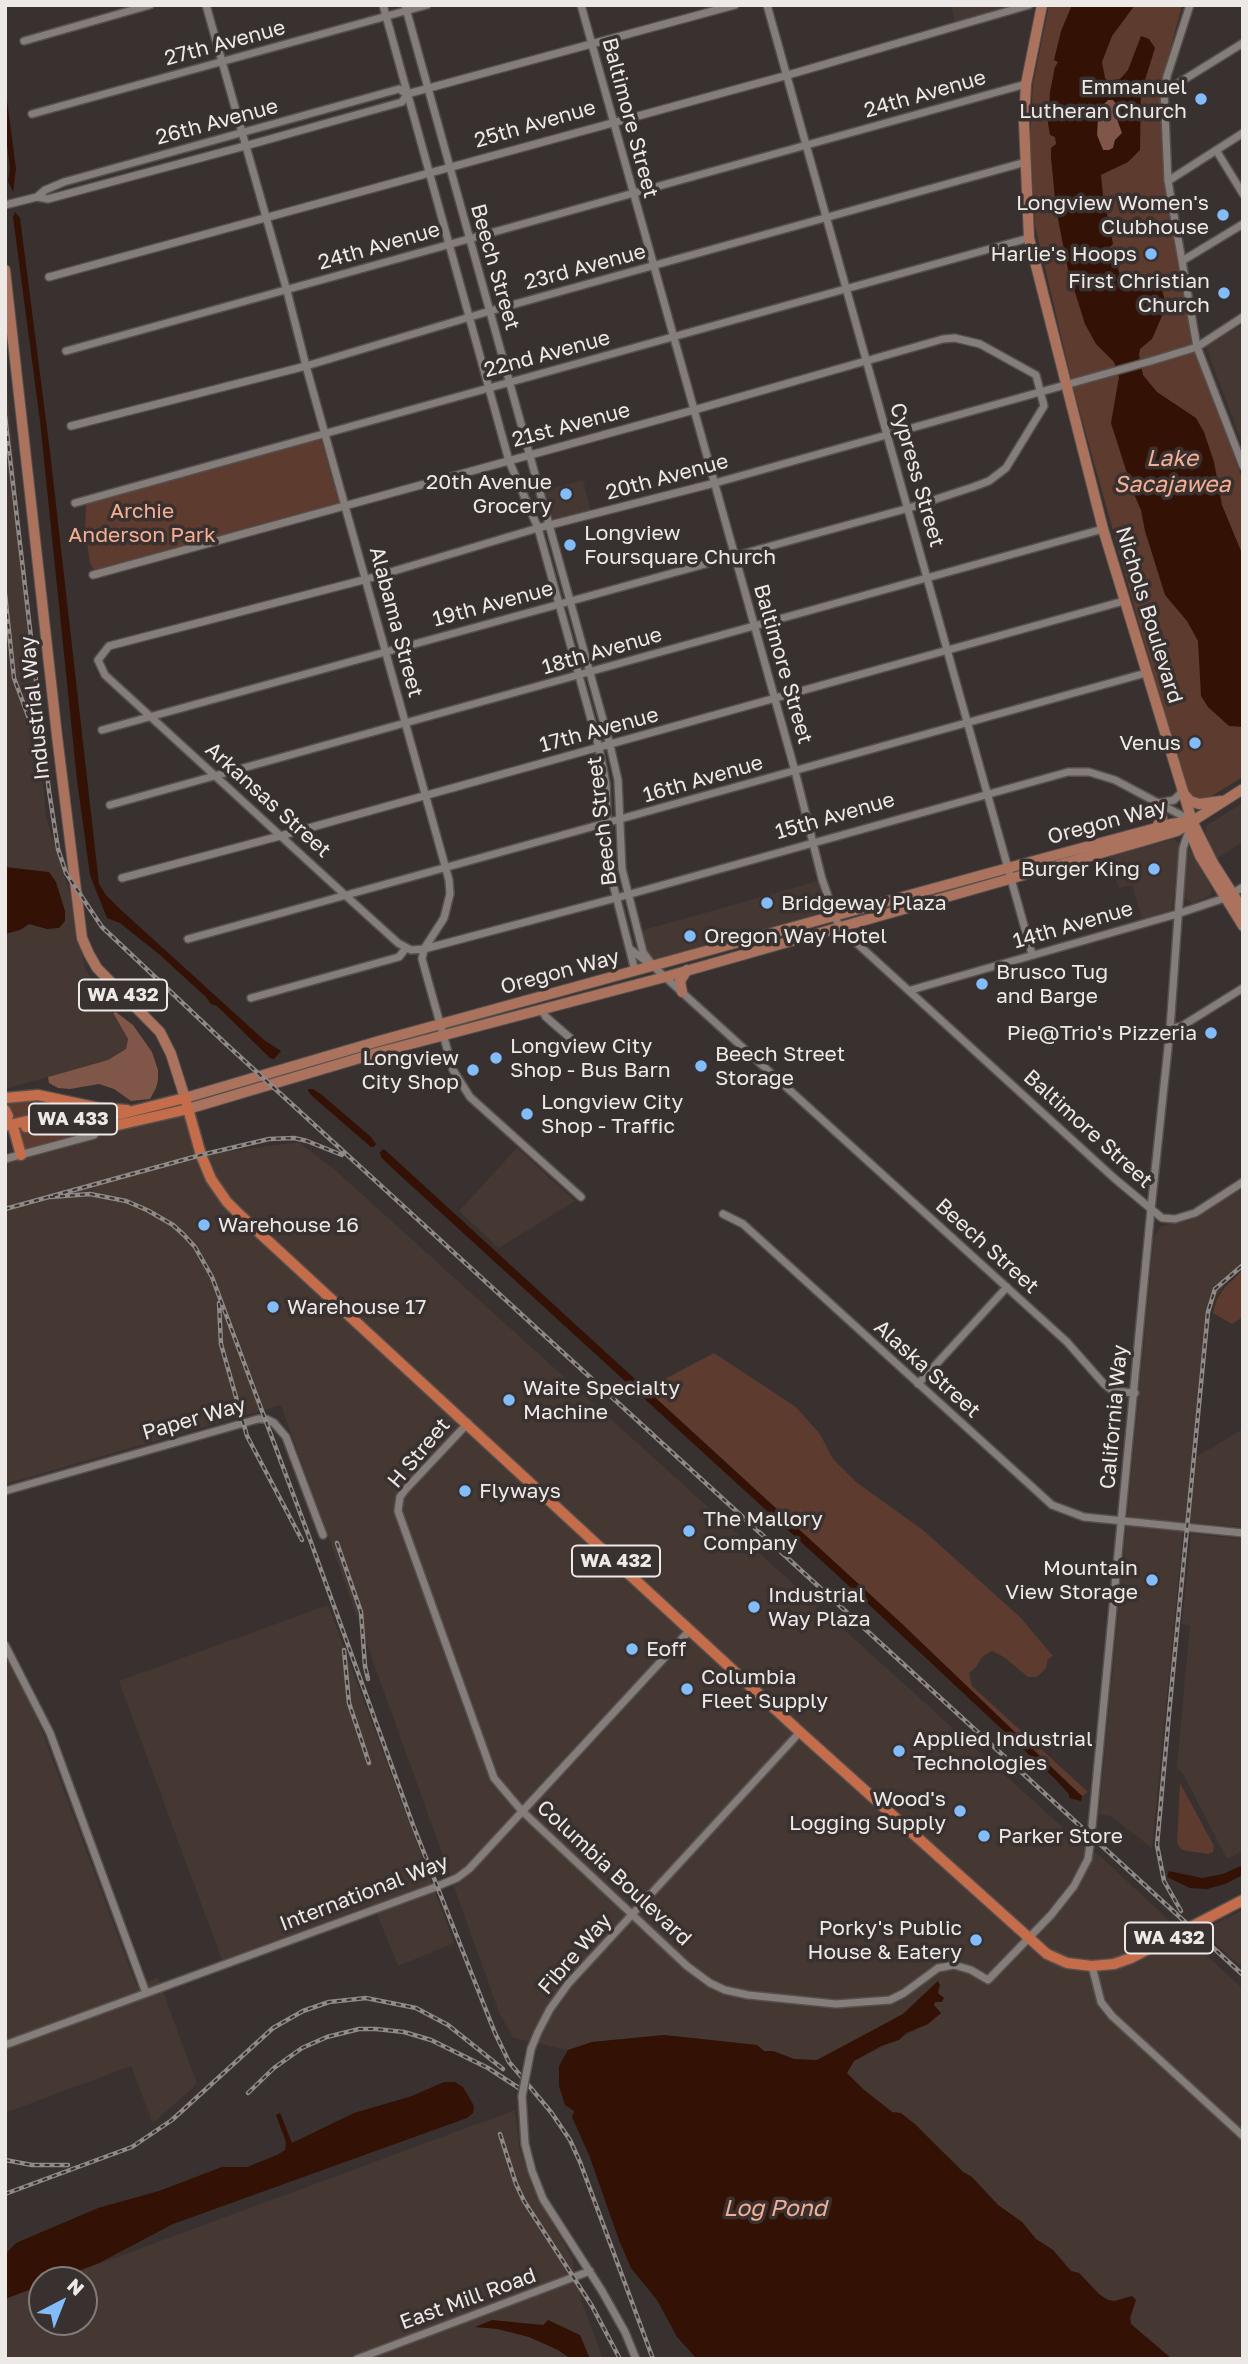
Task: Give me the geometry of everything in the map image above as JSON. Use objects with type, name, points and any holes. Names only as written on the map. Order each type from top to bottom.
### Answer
[{"type":"highway","points":[[5,1098],[38,1095],[99,1108],[141,1110]]},
{"type":"highway","name":"Oregon Way","points":[[8,1128],[35,1119],[52,1117],[97,1120],[141,1110],[187,1104]]},
{"type":"highway","name":"Oregon Way","points":[[8,1128],[106,1128],[187,1104]]},
{"type":"highway","name":"WA 432","points":[[187,1104],[201,1155],[211,1179],[227,1202],[800,1732],[1047,1954],[1067,1963],[1092,1966],[1114,1964],[1132,1958],[1243,1900]]},
{"type":"highway","points":[[5,1110],[8,1128],[21,1154]]},
{"type":"main road","name":"Nichols Boulevard","points":[[1042,5],[1026,84],[1029,238],[1103,529],[1192,821],[1191,834],[1200,856],[1229,896]]},
{"type":"main road","name":"Industrial Way","points":[[5,270],[82,938],[103,975],[160,1032],[171,1054],[187,1104]]},
{"type":"main road","points":[[1192,821],[1243,789]]},
{"type":"main road","points":[[1182,792],[1190,801],[1199,804],[1225,801]]},
{"type":"main road","points":[[1157,827],[1162,818],[1158,804]]},
{"type":"main road","name":"Oregon Way","points":[[187,1104],[440,1024],[1157,827],[1192,821]]},
{"type":"main road","name":"Oregon Way","points":[[187,1104],[665,977],[1177,831],[1192,821]]},
{"type":"main road","points":[[1229,896],[1243,910]]},
{"type":"main road","points":[[1229,896],[1243,926]]},
{"type":"main road","points":[[665,977],[677,965],[692,961],[696,954]]},
{"type":"main road","points":[[682,992],[680,981],[687,970]]},
{"type":"street","points":[[24,41],[150,5]]},
{"type":"street","name":"Alabama Street","points":[[206,5],[449,880],[448,905],[444,918],[424,949]]},
{"type":"street","name":"Beech Street","points":[[383,5],[509,461],[538,528],[599,748],[606,783],[609,868],[635,971]]},
{"type":"street","name":"27th Avenue","points":[[32,114],[386,17],[405,8],[427,5]]},
{"type":"street","name":"Baltimore Street","points":[[581,5],[795,771],[812,842],[839,927],[1151,1209]]},
{"type":"street","name":"26th Avenue","points":[[5,205],[37,197],[47,199],[245,146],[402,102],[407,94],[735,5]]},
{"type":"street","name":"Cypress Street","points":[[767,5],[1032,954]]},
{"type":"street","name":"25th Avenue","points":[[50,277],[788,75],[1030,5]]},
{"type":"street","points":[[1190,5],[1164,92],[1168,181],[1197,347],[1243,466]]},
{"type":"street","name":"Beech Street","points":[[405,8],[610,745],[618,780],[622,869],[643,952],[653,966],[1067,1342],[1104,1384],[1113,1391],[1135,1393]]},
{"type":"street","points":[[1164,92],[1243,43]]},
{"type":"street","name":"24th Avenue","points":[[65,351],[1026,84]]},
{"type":"street","name":"26th Avenue","points":[[37,197],[45,190],[64,182],[399,89],[407,94]]},
{"type":"street","points":[[1168,181],[1243,133]]},
{"type":"street","points":[[1216,150],[1243,194]]},
{"type":"street","name":"23rd Avenue","points":[[71,426],[306,366],[468,317],[1026,162]]},
{"type":"street","points":[[1182,261],[1243,224]]},
{"type":"street","name":"22nd Avenue","points":[[75,503],[1029,238]]},
{"type":"street","name":"20th Avenue","points":[[98,660],[109,646],[367,579],[538,528],[715,483],[1151,361],[1197,347],[1243,317]]},
{"type":"street","name":"21st Avenue","points":[[93,575],[694,410],[930,342],[955,338],[980,344],[1036,374],[1040,391]]},
{"type":"street","name":"19th Avenue","points":[[102,730],[558,606],[909,508],[973,487],[999,475],[1013,459],[1044,406],[1040,391]]},
{"type":"street","name":"18th Avenue","points":[[110,805],[1103,529]]},
{"type":"street","name":"17th Avenue","points":[[122,878],[1124,601]]},
{"type":"street","name":"Arkansas Street","points":[[98,660],[106,675],[406,948]]},
{"type":"street","name":"16th Avenue","points":[[188,939],[1146,673]]},
{"type":"street","name":"15th Avenue","points":[[424,949],[1068,772],[1089,772],[1115,780],[1192,821]]},
{"type":"street","points":[[1158,804],[1174,800],[1182,792]]},
{"type":"street","name":"California Way","points":[[988,1980],[1074,1886],[1088,1859],[1170,1029],[1182,848],[1192,821]]},
{"type":"street","name":"14th Avenue","points":[[911,990],[1177,914],[1229,896],[1243,887]]},
{"type":"street","points":[[628,945],[653,966]]},
{"type":"street","points":[[251,998],[399,957],[406,948],[417,951],[424,949],[424,970],[453,1070],[470,1097],[581,1197]]},
{"type":"street","points":[[1170,1029],[1182,1026],[1243,988]]},
{"type":"street","points":[[541,1009],[546,1017],[576,1044]]},
{"type":"street","points":[[5,1159],[94,1135]]},
{"type":"street","points":[[1151,1209],[1162,1218],[1175,1219],[1195,1213],[1243,1182]]},
{"type":"street","name":"Alaska Street","points":[[723,1214],[743,1224],[1052,1505],[1077,1516],[1243,1532]]},
{"type":"street","points":[[918,1384],[1007,1287]]},
{"type":"street","name":"Paper Way","points":[[5,1491],[258,1419],[266,1419],[274,1423],[286,1437],[323,1535]]},
{"type":"street","name":"H Street","points":[[398,1507],[405,1490],[468,1423]]},
{"type":"street","name":"Columbia Boulevard","points":[[398,1507],[400,1521],[494,1779],[522,1810],[687,1966],[710,1983],[748,1996],[836,2004],[890,2000],[938,1968],[954,1965],[971,1970],[988,1980]]},
{"type":"street","name":"International Way","points":[[5,2045],[457,1878],[690,1630]]},
{"type":"street","points":[[5,1645],[50,1733],[146,1993]]},
{"type":"street","name":"Fibre Way","points":[[636,2359],[625,2332],[590,2271],[543,2199],[532,2171],[524,2144],[522,2096],[531,2049],[550,2009],[569,1984],[800,1732]]},
{"type":"street","points":[[1092,1966],[1101,2002],[1112,2017],[1243,2136]]},
{"type":"street","name":"East Mill Road","points":[[357,2359],[590,2271]]},
{"type":"shaded area","points":[[951,5],[1013,5],[955,22]]},
{"type":"shaded area","points":[[1108,100],[1114,100],[1121,109],[1117,119],[1122,133],[1115,140],[1113,148],[1103,150],[1097,135],[1098,115]]},
{"type":"shaded area","points":[[1243,324],[1243,445],[1206,347]]},
{"type":"shaded area","points":[[5,364],[46,817],[71,898],[85,969],[128,1039],[126,1049],[108,1060],[5,1089]]},
{"type":"shaded area","points":[[583,480],[591,511],[551,522],[543,491]]},
{"type":"shaded area","points":[[1241,804],[1243,842],[1216,859],[1206,834],[1206,826]]},
{"type":"shaded area","points":[[1173,839],[1180,844],[1172,910],[1142,919],[1132,885],[1119,888],[1109,856]]},
{"type":"shaded area","points":[[1187,847],[1212,889],[1210,896],[1192,903],[1184,897]]},
{"type":"shaded area","points":[[818,881],[828,914],[656,962],[647,954],[640,931]]},
{"type":"shaded area","points":[[116,1012],[133,1025],[152,1052],[158,1080],[150,1099],[131,1101],[114,1089],[99,1084],[70,1089],[58,1088],[49,1083],[48,1077],[108,1060],[126,1049],[128,1039],[113,1013]]},
{"type":"shaded area","points":[[188,1109],[201,1155],[299,1142],[335,1170],[1079,1842],[1100,1856],[1243,1989],[1243,2359],[1172,2359],[1131,2324],[1130,2318],[1114,2301],[1099,2294],[1079,2273],[1071,2271],[1053,2250],[1036,2239],[1022,2222],[998,2205],[972,2177],[847,2073],[854,2061],[928,2024],[941,2013],[933,2005],[935,2002],[925,1993],[903,2014],[882,2027],[817,2060],[807,2062],[773,2051],[764,2051],[757,2045],[664,2035],[592,2042],[568,2050],[513,2038],[499,2012],[281,1405],[5,1484],[5,1160]]},
{"type":"shaded area","points":[[517,1148],[575,1201],[499,1248],[459,1211]]},
{"type":"shaded area","points":[[1243,1187],[1243,1268],[1224,1285],[1210,1314],[1196,1457],[1243,1429],[1243,1527],[1184,1522],[1152,1848],[1110,1816],[1099,1814],[1154,1237],[1161,1226],[1189,1221]]},
{"type":"shaded area","points":[[1191,1534],[1243,1539],[1243,1851],[1227,1859],[1182,1772],[1177,1768],[1190,1625],[1182,1624]]},
{"type":"shaded area","points":[[328,1605],[454,1943],[398,1966],[373,1904],[222,1960],[119,1681]]},
{"type":"shaded area","points":[[10,1645],[136,1985],[158,1978],[197,2084],[153,2123],[131,2066],[5,2113],[5,1647]]},
{"type":"shaded area","points":[[1243,1910],[1243,1968],[1209,1938],[1208,1931],[1210,1926]]},
{"type":"shaded area","points":[[515,2110],[519,2146],[532,2186],[572,2258],[582,2302],[603,2359],[5,2359],[5,2299],[28,2290],[28,2336],[98,2336],[98,2266],[93,2266]]},
{"type":"green space","points":[[1049,5],[1182,5],[1160,88],[1163,172],[1191,340],[1243,481],[1243,777],[1200,803],[1189,796],[1154,677],[1074,391],[1035,225],[1030,139],[1033,84]]},
{"type":"green space","name":"Archie Anderson Park","points":[[321,439],[339,503],[94,570],[90,563],[85,531],[86,504]]},
{"type":"green space","points":[[19,1095],[141,1110],[5,1126],[5,1098]]},
{"type":"green space","points":[[29,1127],[92,1129],[94,1135],[21,1155],[14,1130]]},
{"type":"green space","points":[[1243,1270],[1243,1317],[1232,1324],[1213,1313],[1217,1299],[1225,1287]]},
{"type":"green space","points":[[714,1353],[796,1407],[820,1434],[833,1459],[856,1482],[923,1530],[1020,1617],[1053,1656],[1048,1659],[1046,1668],[1037,1677],[1028,1677],[1004,1657],[992,1651],[982,1657],[969,1673],[972,1686],[1088,1792],[1082,1796],[900,1622],[646,1389]]},
{"type":"green space","points":[[1180,1783],[1214,1846],[1213,1852],[1208,1854],[1187,1851],[1181,1849],[1177,1843]]},
{"type":"water","name":"Lake Sacajawea","points":[[1072,5],[1135,5],[1112,36],[1102,62],[1108,81],[1120,79],[1128,70],[1141,36],[1149,39],[1155,48],[1141,88],[1140,150],[1128,162],[1101,175],[1104,204],[1101,206],[1106,210],[1110,226],[1113,244],[1109,248],[1110,255],[1115,258],[1121,278],[1129,287],[1137,290],[1151,279],[1160,282],[1165,309],[1152,339],[1140,349],[1143,375],[1157,392],[1196,418],[1204,432],[1214,462],[1222,505],[1243,556],[1243,727],[1229,726],[1208,707],[1201,696],[1198,641],[1187,621],[1165,595],[1141,510],[1111,423],[1119,377],[1114,362],[1096,344],[1085,324],[1068,270],[1056,209],[1051,157],[1051,148],[1056,144],[1055,137],[1050,135],[1048,123],[1050,92],[1058,62],[1054,60],[1061,31]],"holes":[[[1113,100],[1121,109],[1117,119],[1122,133],[1115,140],[1113,148],[1103,150],[1097,135],[1098,115],[1104,104]]]},
{"type":"water","points":[[5,85],[16,169],[13,192],[8,181],[10,168],[5,129]]},
{"type":"water","points":[[15,212],[20,218],[50,452],[99,884],[121,910],[264,1040],[281,1051],[274,1059],[160,955],[120,923],[107,918],[90,875],[77,780],[40,421],[13,217]]},
{"type":"water","points":[[5,867],[49,872],[56,882],[65,911],[65,921],[59,928],[47,929],[29,924],[5,934]]},
{"type":"water","points":[[308,1089],[322,1095],[371,1137],[376,1144],[374,1147],[312,1096]]},
{"type":"water","points":[[384,1149],[900,1622],[1082,1796],[1081,1801],[1069,1798],[1069,1794],[1056,1780],[848,1585],[391,1167],[381,1157],[380,1152]]},
{"type":"water","points":[[1243,1865],[1243,1875],[1207,1889],[1190,1888],[1167,1877],[1169,1871],[1202,1878],[1223,1874]]},
{"type":"water","name":"Log Pond","points":[[938,1981],[938,1993],[944,1998],[942,2002],[935,2002],[934,2005],[941,2013],[928,2024],[906,2033],[899,2040],[881,2046],[854,2061],[847,2073],[892,2112],[901,2113],[916,2125],[998,2205],[1022,2222],[1036,2239],[1053,2250],[1071,2271],[1079,2273],[1099,2294],[1114,2301],[1132,2296],[1136,2300],[1130,2318],[1131,2324],[1172,2359],[697,2359],[677,2337],[657,2300],[631,2268],[619,2240],[589,2155],[572,2117],[574,2111],[565,2105],[559,2086],[559,2066],[568,2050],[592,2042],[664,2035],[757,2045],[764,2051],[773,2051],[794,2059],[817,2060],[903,2014]]},
{"type":"water","points":[[444,2082],[455,2082],[463,2087],[474,2106],[473,2113],[467,2118],[173,2224],[91,2266],[28,2266],[28,2290],[5,2299],[5,2254],[16,2243],[98,2208],[159,2191],[222,2167],[247,2167],[277,2155],[285,2150],[286,2142],[276,2115],[280,2113],[292,2143],[354,2113],[412,2096]]},
{"type":"water","points":[[492,2320],[543,2325],[548,2320],[580,2335],[590,2359],[571,2359],[529,2337],[475,2327]]},
{"type":"railway","points":[[5,416],[58,849],[66,873],[102,927],[225,1043],[1243,1975]]},
{"type":"railway","points":[[5,594],[14,678],[38,743]]},
{"type":"railway","points":[[5,1209],[269,1139],[294,1138],[342,1155]]},
{"type":"railway","points":[[50,1197],[90,1194],[126,1201],[147,1210],[173,1225],[184,1235],[195,1247],[212,1277],[413,1825],[495,2033],[509,2062],[551,2112],[570,2140],[653,2359]]},
{"type":"railway","points":[[1181,1911],[1164,1881],[1157,1845],[1170,1703],[1208,1312],[1215,1289],[1243,1265]]},
{"type":"railway","points":[[219,1303],[221,1344],[247,1436],[302,1540]]},
{"type":"railway","points":[[337,1543],[361,1612],[368,1679]]},
{"type":"railway","points":[[344,1650],[349,1703],[369,1763]]},
{"type":"railway","points":[[5,2194],[132,2147],[172,2120],[273,2028],[303,2011],[329,2002],[366,1998],[416,2008],[448,2025],[503,2069]]},
{"type":"railway","points":[[248,2093],[274,2068],[302,2048],[327,2037],[359,2029],[404,2032],[431,2040],[488,2068],[525,2092]]},
{"type":"railway","points":[[500,2134],[524,2201],[592,2306],[620,2359]]},
{"type":"railway","points":[[5,2160],[32,2165],[68,2165]]},
{"type":"place","name":"Emmanuel Lutheran Church","points":[[1201,99]]},
{"type":"place","name":"Longview Women's Clubhouse","points":[[1223,215]]},
{"type":"place","name":"Harlie's Hoops","points":[[1151,254]]},
{"type":"place","name":"First Christian Church","points":[[1224,293]]},
{"type":"place","name":"20th Avenue Grocery","points":[[566,494]]},
{"type":"place","name":"Longview Foursquare Church","points":[[570,545]]},
{"type":"place","name":"Venus","points":[[1195,743]]},
{"type":"place","name":"Burger King","points":[[1154,869]]},
{"type":"place","name":"Bridgeway Plaza","points":[[767,903]]},
{"type":"place","name":"Oregon Way Hotel","points":[[690,936]]},
{"type":"place","name":"Brusco Tug and Barge","points":[[982,984]]},
{"type":"place","name":"Pie@Trio's Pizzeria","points":[[1211,1033]]},
{"type":"place","name":"Longview City Shop - Bus Barn","points":[[496,1058]]},
{"type":"place","name":"Beech Street Storage","points":[[701,1066]]},
{"type":"place","name":"Longview City Shop","points":[[473,1070]]},
{"type":"place","name":"Longview City Shop - Traffic","points":[[527,1114]]},
{"type":"place","name":"Warehouse 16","points":[[204,1225]]},
{"type":"place","name":"Warehouse 17","points":[[273,1307]]},
{"type":"place","name":"Waite Specialty Machine","points":[[509,1400]]},
{"type":"place","name":"Flyways","points":[[465,1491]]},
{"type":"place","name":"The Mallory Company","points":[[689,1531]]},
{"type":"place","name":"Mountain View Storage","points":[[1152,1580]]},
{"type":"place","name":"Industrial Way Plaza","points":[[754,1607]]},
{"type":"place","name":"Eoff","points":[[632,1649]]},
{"type":"place","name":"Columbia Fleet Supply","points":[[687,1689]]},
{"type":"place","name":"Applied Industrial Technologies","points":[[899,1751]]},
{"type":"place","name":"Wood's Logging Supply","points":[[960,1811]]},
{"type":"place","name":"Parker Store","points":[[984,1836]]},
{"type":"place","name":"Porky's Public House & Eatery","points":[[976,1940]]}]
